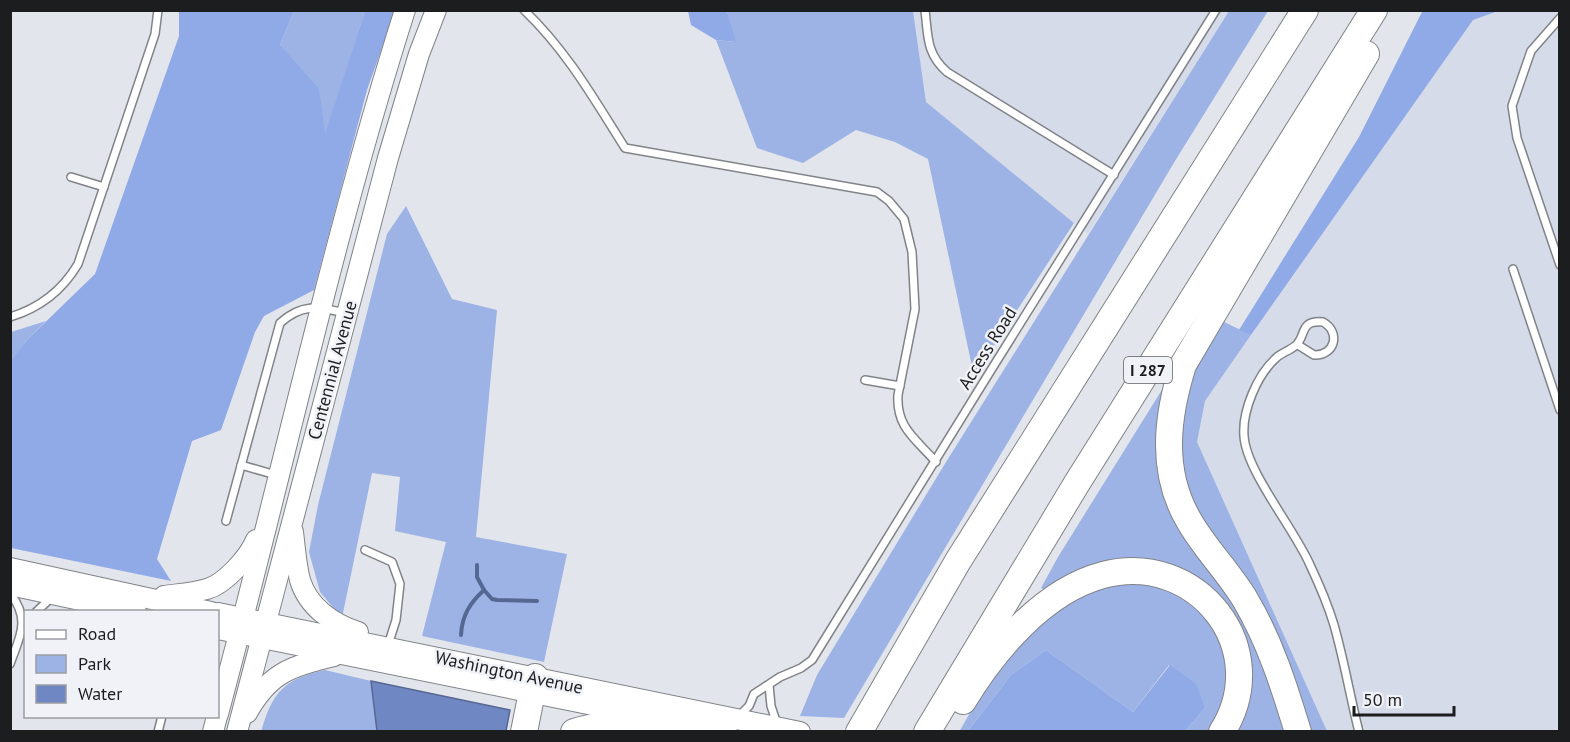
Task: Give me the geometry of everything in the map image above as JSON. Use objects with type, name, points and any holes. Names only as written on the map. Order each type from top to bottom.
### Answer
[{"type":"highway","points":[[860,732],[958,561],[1305,10]]},
{"type":"highway","name":"I 287","points":[[927,732],[1077,483],[1374,10]]},
{"type":"highway","points":[[1298,732],[1275,660],[1261,628],[1244,598],[1187,518],[1176,492],[1169,461],[1168,430],[1173,399],[1184,365],[1388,17],[1389,10]]},
{"type":"highway","points":[[944,732],[975,681],[1014,632],[1048,602],[1101,575],[1123,571],[1160,574],[1185,585],[1205,598],[1227,625],[1237,652],[1240,680],[1235,707],[1222,732]]},
{"type":"highway","points":[[524,732],[534,685]]},
{"type":"highway","points":[[574,732],[592,726],[613,723],[638,724],[665,719]]},
{"type":"main road","name":"Centennial Avenue","points":[[219,707],[372,114],[405,10]]},
{"type":"main road","name":"Centennial Avenue","points":[[237,732],[388,158],[419,54],[435,10]]},
{"type":"main road","points":[[10,568],[143,605],[209,589],[231,573],[250,553],[272,501]]},
{"type":"main road","points":[[292,523],[300,581],[320,612],[340,627],[426,654]]},
{"type":"main road","points":[[10,585],[56,594],[192,610]]},
{"type":"main road","name":"Washington Avenue","points":[[219,614],[241,626],[264,631],[426,654],[665,719],[790,730]]},
{"type":"main road","name":"Washington Avenue","points":[[219,629],[241,626]]},
{"type":"main road","name":"Washington Avenue","points":[[264,631],[339,654],[534,685],[731,725]]},
{"type":"main road","points":[[237,732],[257,696],[276,676],[300,664],[339,654]]},
{"type":"lane","points":[[10,317],[45,302],[73,273],[82,254],[155,34],[158,10]]},
{"type":"lane","points":[[524,10],[546,31],[572,63],[625,148],[877,192],[888,201],[904,219],[912,252],[915,301],[897,411],[900,420],[936,462]]},
{"type":"lane","points":[[925,10],[931,53],[947,72],[1114,175]]},
{"type":"lane","name":"Access Road","points":[[731,725],[749,706],[754,694],[780,677],[801,669],[812,660],[1216,10]]},
{"type":"lane","points":[[1560,18],[1532,51],[1512,106],[1517,138],[1560,265]]},
{"type":"lane","points":[[71,177],[104,187]]},
{"type":"lane","points":[[1513,268],[1560,410]]},
{"type":"lane","points":[[226,521],[280,323],[289,314],[321,307],[347,314]]},
{"type":"lane","points":[[1298,345],[1314,355],[1320,355],[1333,346],[1335,337],[1328,325],[1316,322],[1305,327],[1298,345],[1276,358],[1261,378],[1250,400],[1244,419],[1244,439],[1252,464],[1309,563],[1334,624],[1359,732]]},
{"type":"lane","points":[[865,380],[900,386]]},
{"type":"lane","points":[[241,465],[278,475]]},
{"type":"lane","points":[[365,550],[392,562],[400,584],[396,620],[389,642]]},
{"type":"lane","points":[[10,593],[19,604],[24,622],[14,638],[10,664]]},
{"type":"lane","points":[[38,610],[56,594]]},
{"type":"lane","points":[[769,685],[771,705],[790,730]]},
{"type":"shaded area","points":[[1423,10],[1498,11],[1473,20],[1251,335],[1239,330],[1359,137]]},
{"type":"shaded area","points":[[179,11],[294,11],[280,45],[319,89],[325,134],[365,11],[395,11],[367,90],[314,290],[264,316],[255,332],[221,430],[192,441],[157,559],[171,581],[11,548],[10,362],[29,338],[95,274],[179,36]]},
{"type":"shaded area","points":[[688,11],[727,11],[736,42],[716,40],[691,25]]},
{"type":"shaded area","points":[[913,11],[1229,11],[1088,234],[926,102]]},
{"type":"shaded area","points":[[1498,11],[1559,11],[1559,731],[1327,731],[1197,442],[1205,401],[1473,20]]},
{"type":"shaded area","points":[[1046,650],[1133,712],[1170,665],[1196,684],[1205,708],[1185,731],[968,731],[1011,675]]},
{"type":"green space","points":[[294,11],[365,11],[325,136],[280,45]]},
{"type":"green space","points":[[727,11],[913,11],[926,102],[1074,223],[974,376],[928,159],[895,142],[856,130],[803,163],[757,148],[716,40],[735,42]]},
{"type":"green space","points":[[1229,11],[1268,11],[1175,161],[844,718],[800,716],[817,675],[946,462]]},
{"type":"green space","points":[[406,206],[452,299],[497,310],[476,537],[567,554],[544,662],[422,636],[446,542],[395,531],[400,477],[372,473],[342,618],[320,592],[309,552],[318,505],[387,234]]},
{"type":"green space","points":[[1218,319],[1251,335],[1205,401],[1197,442],[1327,731],[1306,731],[1190,502],[1177,456],[1181,400]]},
{"type":"green space","points":[[46,321],[29,338],[11,362],[11,332]]},
{"type":"green space","points":[[1173,372],[1160,445],[1234,595],[1290,731],[1232,731],[1248,680],[1191,577],[1046,591],[1041,588]]},
{"type":"green space","points":[[1129,579],[1182,593],[1217,624],[1232,677],[1212,731],[1185,731],[1205,708],[1169,665],[1133,712],[1046,650],[1011,675],[968,731],[959,732],[995,669],[1044,618],[1097,588]]},
{"type":"green space","points":[[325,670],[371,681],[377,731],[261,732],[270,707],[282,689],[299,678]]},
{"type":"water","points":[[371,681],[510,710],[506,731],[377,731]]},
{"type":"waterway","points":[[461,635],[463,621],[468,610],[484,590],[477,577],[477,565]]},
{"type":"waterway","points":[[484,590],[492,599],[537,601]]}]
